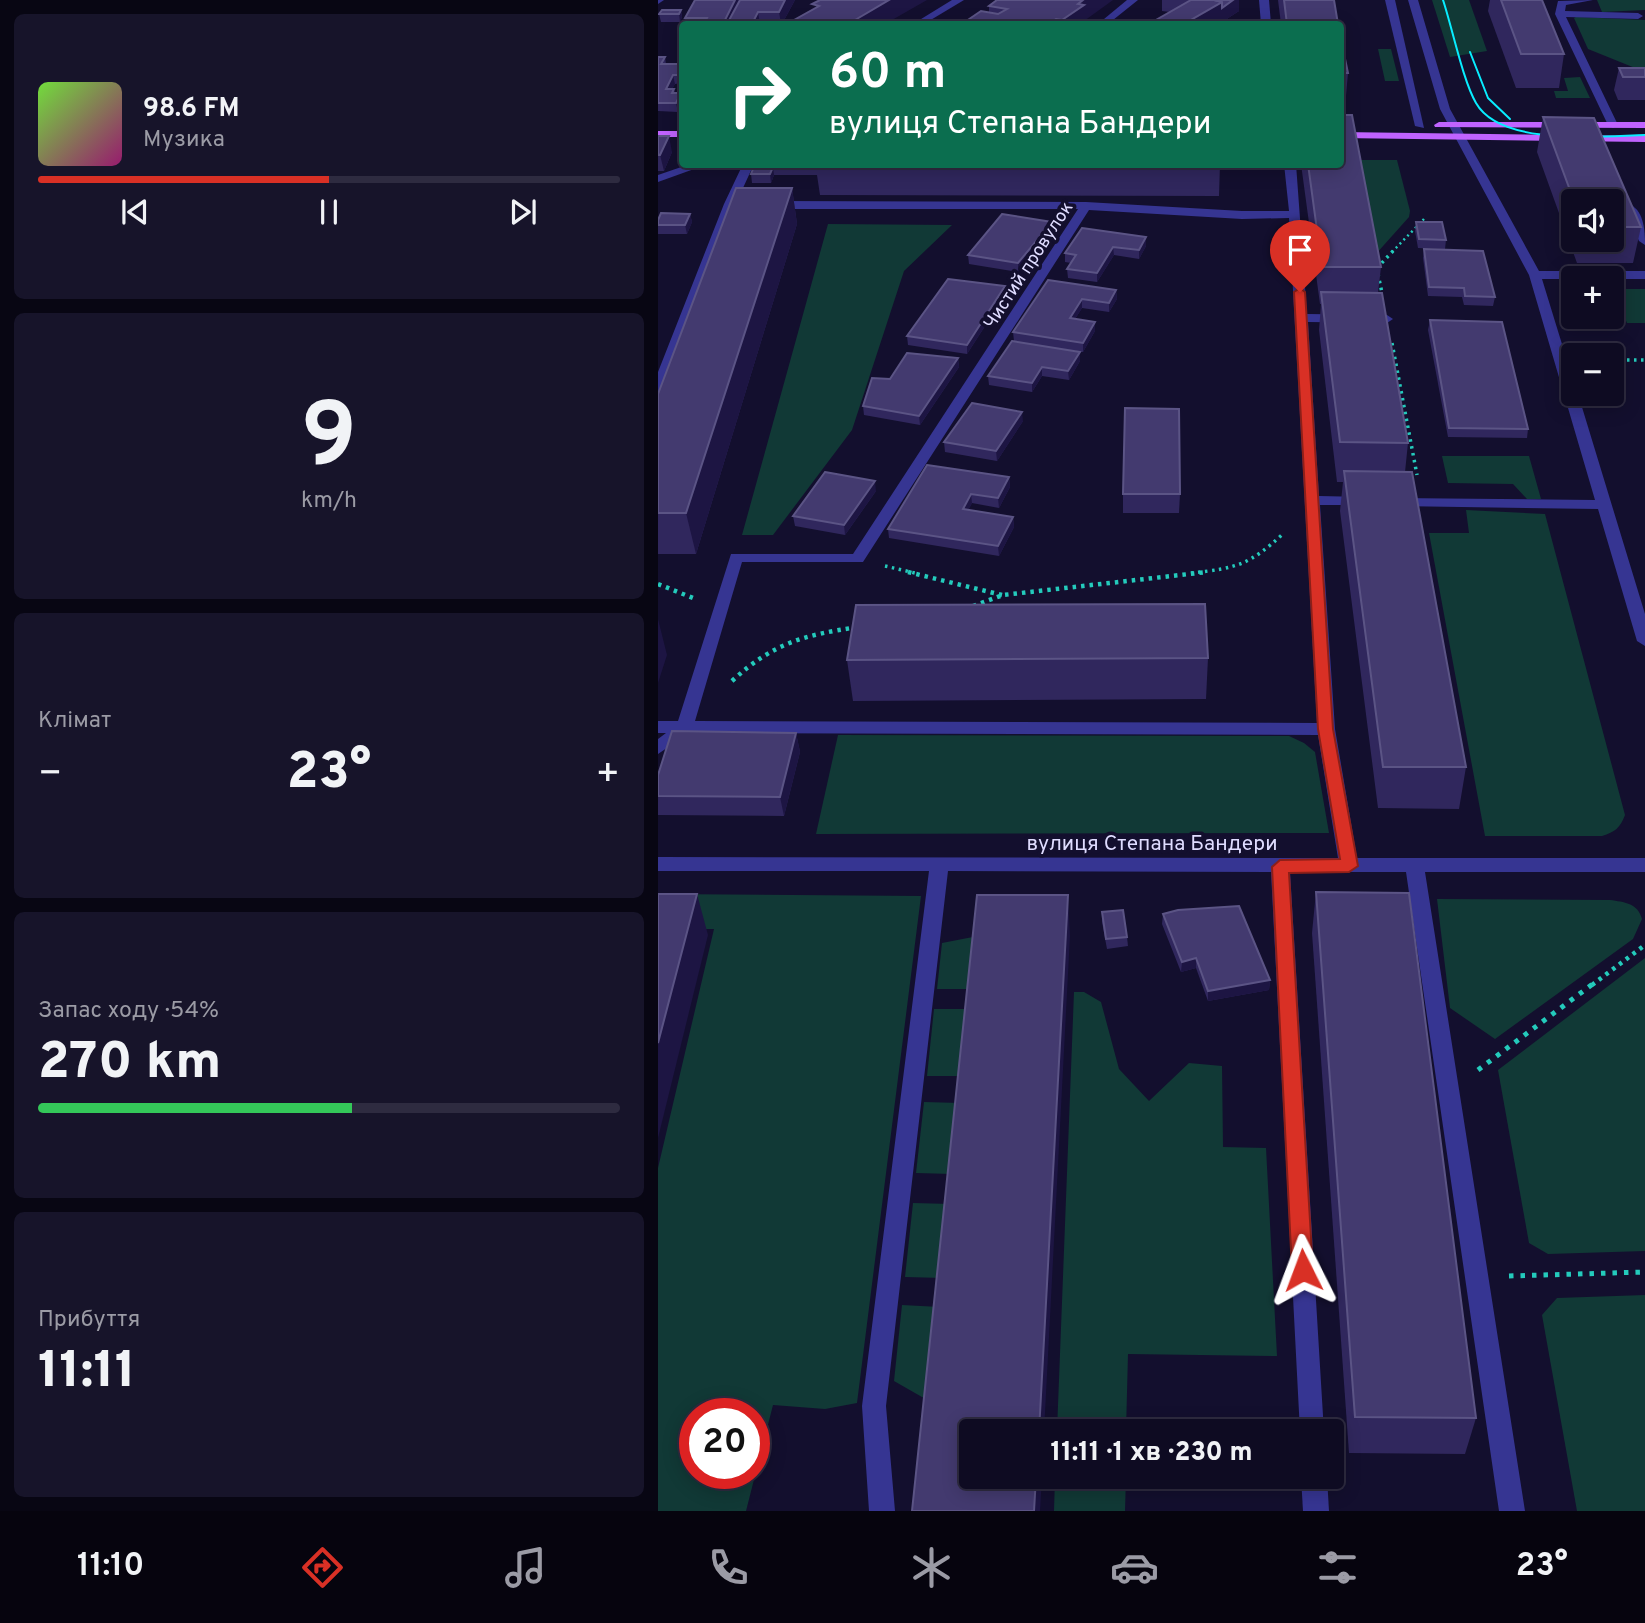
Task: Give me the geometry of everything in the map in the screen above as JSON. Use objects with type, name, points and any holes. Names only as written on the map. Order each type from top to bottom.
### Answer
[{"type":"main road","points":[[1344,135],[1645,125]]},
{"type":"main road","points":[[658,126],[679,126]]},
{"type":"main road","points":[[1344,126],[1420,126],[1604,143],[1645,139]]},
{"type":"main road","points":[[658,134],[679,134]]},
{"type":"street","points":[[923,21],[959,0]]},
{"type":"street","points":[[1107,21],[1133,0]]},
{"type":"street","points":[[1264,0],[1266,21]]},
{"type":"street","points":[[1390,0],[1420,126]]},
{"type":"street","points":[[1413,0],[1445,109],[1535,275],[1645,641]]},
{"type":"street","points":[[1588,0],[1561,3],[1560,14],[1613,125]]},
{"type":"street","points":[[1560,14],[1638,16]]},
{"type":"street","points":[[658,178],[690,168]]},
{"type":"street","points":[[658,389],[737,204],[748,168]]},
{"type":"street","points":[[1290,168],[1326,729],[1349,866]]},
{"type":"street","points":[[1625,194],[1645,241]]},
{"type":"street","points":[[758,204],[1086,206]]},
{"type":"street","name":"Чистий провулок","points":[[858,559],[1086,206],[1242,215],[1295,214]]},
{"type":"street","points":[[1535,275],[1645,275]]},
{"type":"street","points":[[1301,318],[1387,319]]},
{"type":"street","points":[[1312,500],[1603,505]]},
{"type":"street","points":[[658,748],[685,727],[736,556],[858,559]]},
{"type":"street","points":[[658,727],[1326,729]]},
{"type":"street","name":"вулиця Степана Бандери","points":[[658,864],[1280,867],[1645,865]]},
{"type":"street","points":[[882,1511],[874,1406],[939,865]]},
{"type":"street","points":[[1415,866],[1447,1093],[1512,1511]]},
{"type":"street","points":[[1280,867],[1311,1419]]},
{"type":"street","points":[[1315,1489],[1316,1511]]},
{"type":"path","points":[[1377,268],[1424,219]]},
{"type":"path","points":[[1624,360],[1645,360]]},
{"type":"path","points":[[961,611],[1003,595],[1230,569],[1257,558],[1277,541],[1312,500]]},
{"type":"path","points":[[858,559],[1003,595]]},
{"type":"path","points":[[658,584],[720,609]]},
{"type":"path","points":[[731,682],[759,655],[799,636],[863,626]]},
{"type":"path","points":[[1447,1093],[1645,945]]},
{"type":"path","points":[[1477,1277],[1645,1272]]},
{"type":"green space","points":[[1432,0],[1469,0],[1487,51],[1450,57]]},
{"type":"green space","points":[[1597,0],[1645,0],[1645,10],[1602,12]]},
{"type":"green space","points":[[1574,18],[1645,20],[1645,72],[1588,49]]},
{"type":"green space","points":[[1378,49],[1391,49],[1399,81],[1385,81]]},
{"type":"green space","points":[[1580,77],[1590,98],[1556,98],[1554,91],[1568,91],[1564,78]]},
{"type":"green space","points":[[1358,160],[1397,160],[1410,211],[1409,217],[1375,255]]},
{"type":"green space","points":[[828,224],[952,225],[904,271],[852,430],[773,535],[742,535]]},
{"type":"green space","points":[[1624,289],[1645,289],[1645,323],[1627,323],[1624,316]]},
{"type":"green space","points":[[1442,456],[1529,456],[1541,499],[1527,499],[1513,484],[1448,483]]},
{"type":"green space","points":[[1466,510],[1545,514],[1625,815],[1619,826],[1610,833],[1602,836],[1485,836],[1429,533],[1469,533]]},
{"type":"green space","points":[[838,735],[1289,736],[1315,752],[1329,833],[816,834]]},
{"type":"green space","points":[[658,894],[921,896],[857,1403],[825,1409],[773,1405],[770,1417],[770,1398],[679,1398],[679,1489],[752,1489],[746,1511],[658,1511],[658,1168],[714,929],[658,929]]},
{"type":"green space","points":[[1437,899],[1610,900],[1634,906],[1642,919],[1633,939],[1495,1039],[1450,1008]]},
{"type":"green space","points":[[978,936],[971,989],[937,989],[942,943]]},
{"type":"green space","points":[[1645,958],[1645,1251],[1548,1254],[1529,1243],[1498,1070]]},
{"type":"green space","points":[[1074,992],[1084,992],[1101,1002],[1119,1069],[1149,1101],[1189,1063],[1222,1066],[1223,1147],[1266,1148],[1277,1356],[1128,1354],[1126,1419],[1057,1419]]},
{"type":"green space","points":[[934,1009],[969,1009],[962,1076],[927,1076]]},
{"type":"green space","points":[[924,1102],[960,1103],[952,1174],[916,1173]]},
{"type":"green space","points":[[913,1203],[951,1204],[943,1278],[905,1277]]},
{"type":"green space","points":[[1645,1295],[1645,1511],[1577,1511],[1542,1315],[1557,1298]]},
{"type":"green space","points":[[902,1305],[940,1307],[929,1401],[894,1381]]},
{"type":"green space","points":[[1055,1489],[1126,1489],[1125,1511],[1054,1511]]},
{"type":"building","points":[[695,0],[735,0],[724,21],[685,18]]},
{"type":"building","points":[[740,0],[785,0],[779,12],[758,12],[754,21],[729,21]]},
{"type":"building","points":[[820,0],[889,0],[853,21],[792,21],[819,6],[812,4]]},
{"type":"building","points":[[997,0],[1083,0],[1078,4],[1084,5],[1062,20],[966,21],[981,11],[998,14],[1007,9],[989,6]]},
{"type":"building","points":[[1191,0],[1222,2],[1191,20],[1195,21],[1154,21]]},
{"type":"building","points":[[1214,0],[1233,0],[1222,8],[1222,2]]},
{"type":"building","points":[[1284,0],[1334,0],[1338,21],[1287,21]]},
{"type":"building","points":[[1501,0],[1542,0],[1564,54],[1521,54]]},
{"type":"building","points":[[662,10],[681,10],[679,14],[659,14]]},
{"type":"building","points":[[1344,54],[1348,73],[1344,73]]},
{"type":"building","points":[[658,57],[665,57],[661,64],[679,64],[679,75],[673,75],[666,89],[674,89],[672,93],[679,93],[679,97],[676,103],[658,103]]},
{"type":"building","points":[[1619,68],[1645,68],[1645,77],[1623,77]]},
{"type":"building","points":[[1344,115],[1352,115],[1381,267],[1322,267],[1309,168],[1344,168]]},
{"type":"building","points":[[1543,117],[1594,118],[1641,227],[1624,227],[1624,189],[1570,189]]},
{"type":"building","points":[[658,136],[669,136],[660,155],[658,155]]},
{"type":"building","points":[[753,168],[773,168],[770,174],[751,174]]},
{"type":"building","points":[[736,188],[792,188],[686,513],[658,513],[658,394]]},
{"type":"building","points":[[661,213],[690,214],[685,225],[658,225]]},
{"type":"building","points":[[1002,214],[1052,222],[1018,263],[968,255]]},
{"type":"building","points":[[1416,222],[1442,222],[1446,240],[1419,239]]},
{"type":"building","points":[[1082,228],[1146,237],[1139,250],[1113,247],[1097,273],[1067,269],[1076,255],[1065,253]]},
{"type":"building","points":[[1424,249],[1483,251],[1495,297],[1465,296],[1464,288],[1429,287]]},
{"type":"building","points":[[948,279],[1005,286],[967,345],[907,336]]},
{"type":"building","points":[[1048,280],[1116,290],[1109,303],[1082,299],[1070,318],[1095,322],[1083,343],[1013,332]]},
{"type":"building","points":[[1321,292],[1382,293],[1408,443],[1340,442]]},
{"type":"building","points":[[1430,320],[1502,322],[1528,429],[1449,428]]},
{"type":"building","points":[[1012,341],[1080,352],[1068,371],[1042,367],[1032,383],[988,376]]},
{"type":"building","points":[[907,353],[958,358],[919,416],[863,406],[872,378],[890,379]]},
{"type":"building","points":[[972,403],[1022,412],[996,451],[944,442]]},
{"type":"building","points":[[1125,408],[1179,409],[1180,494],[1123,494]]},
{"type":"building","points":[[927,465],[1009,477],[998,498],[971,494],[963,509],[1013,517],[998,546],[888,529]]},
{"type":"building","points":[[1344,471],[1412,472],[1466,767],[1383,767]]},
{"type":"building","points":[[825,472],[875,481],[844,525],[793,516]]},
{"type":"building","points":[[1205,604],[1208,658],[847,660],[856,605]]},
{"type":"building","points":[[672,731],[796,733],[780,797],[658,796],[658,775]]},
{"type":"building","points":[[1316,892],[1409,893],[1476,1418],[1355,1417]]},
{"type":"building","points":[[658,894],[697,894],[658,1043]]},
{"type":"building","points":[[977,895],[1068,895],[1040,1419],[959,1419],[959,1489],[1035,1489],[1034,1511],[912,1511]]},
{"type":"building","points":[[1239,906],[1270,980],[1208,991],[1196,958],[1182,962],[1163,914],[1178,910]]},
{"type":"building","points":[[1123,910],[1127,937],[1106,939],[1102,912]]},
{"type":"tram line","points":[[1443,0],[1471,93],[1489,117],[1507,127],[1554,136],[1645,135]]},
{"type":"tram line","points":[[1470,52],[1488,98],[1510,119]]},
{"type":"route","points":[[1300,292],[1326,729],[1349,866],[1280,867],[1303,1270]]}]
